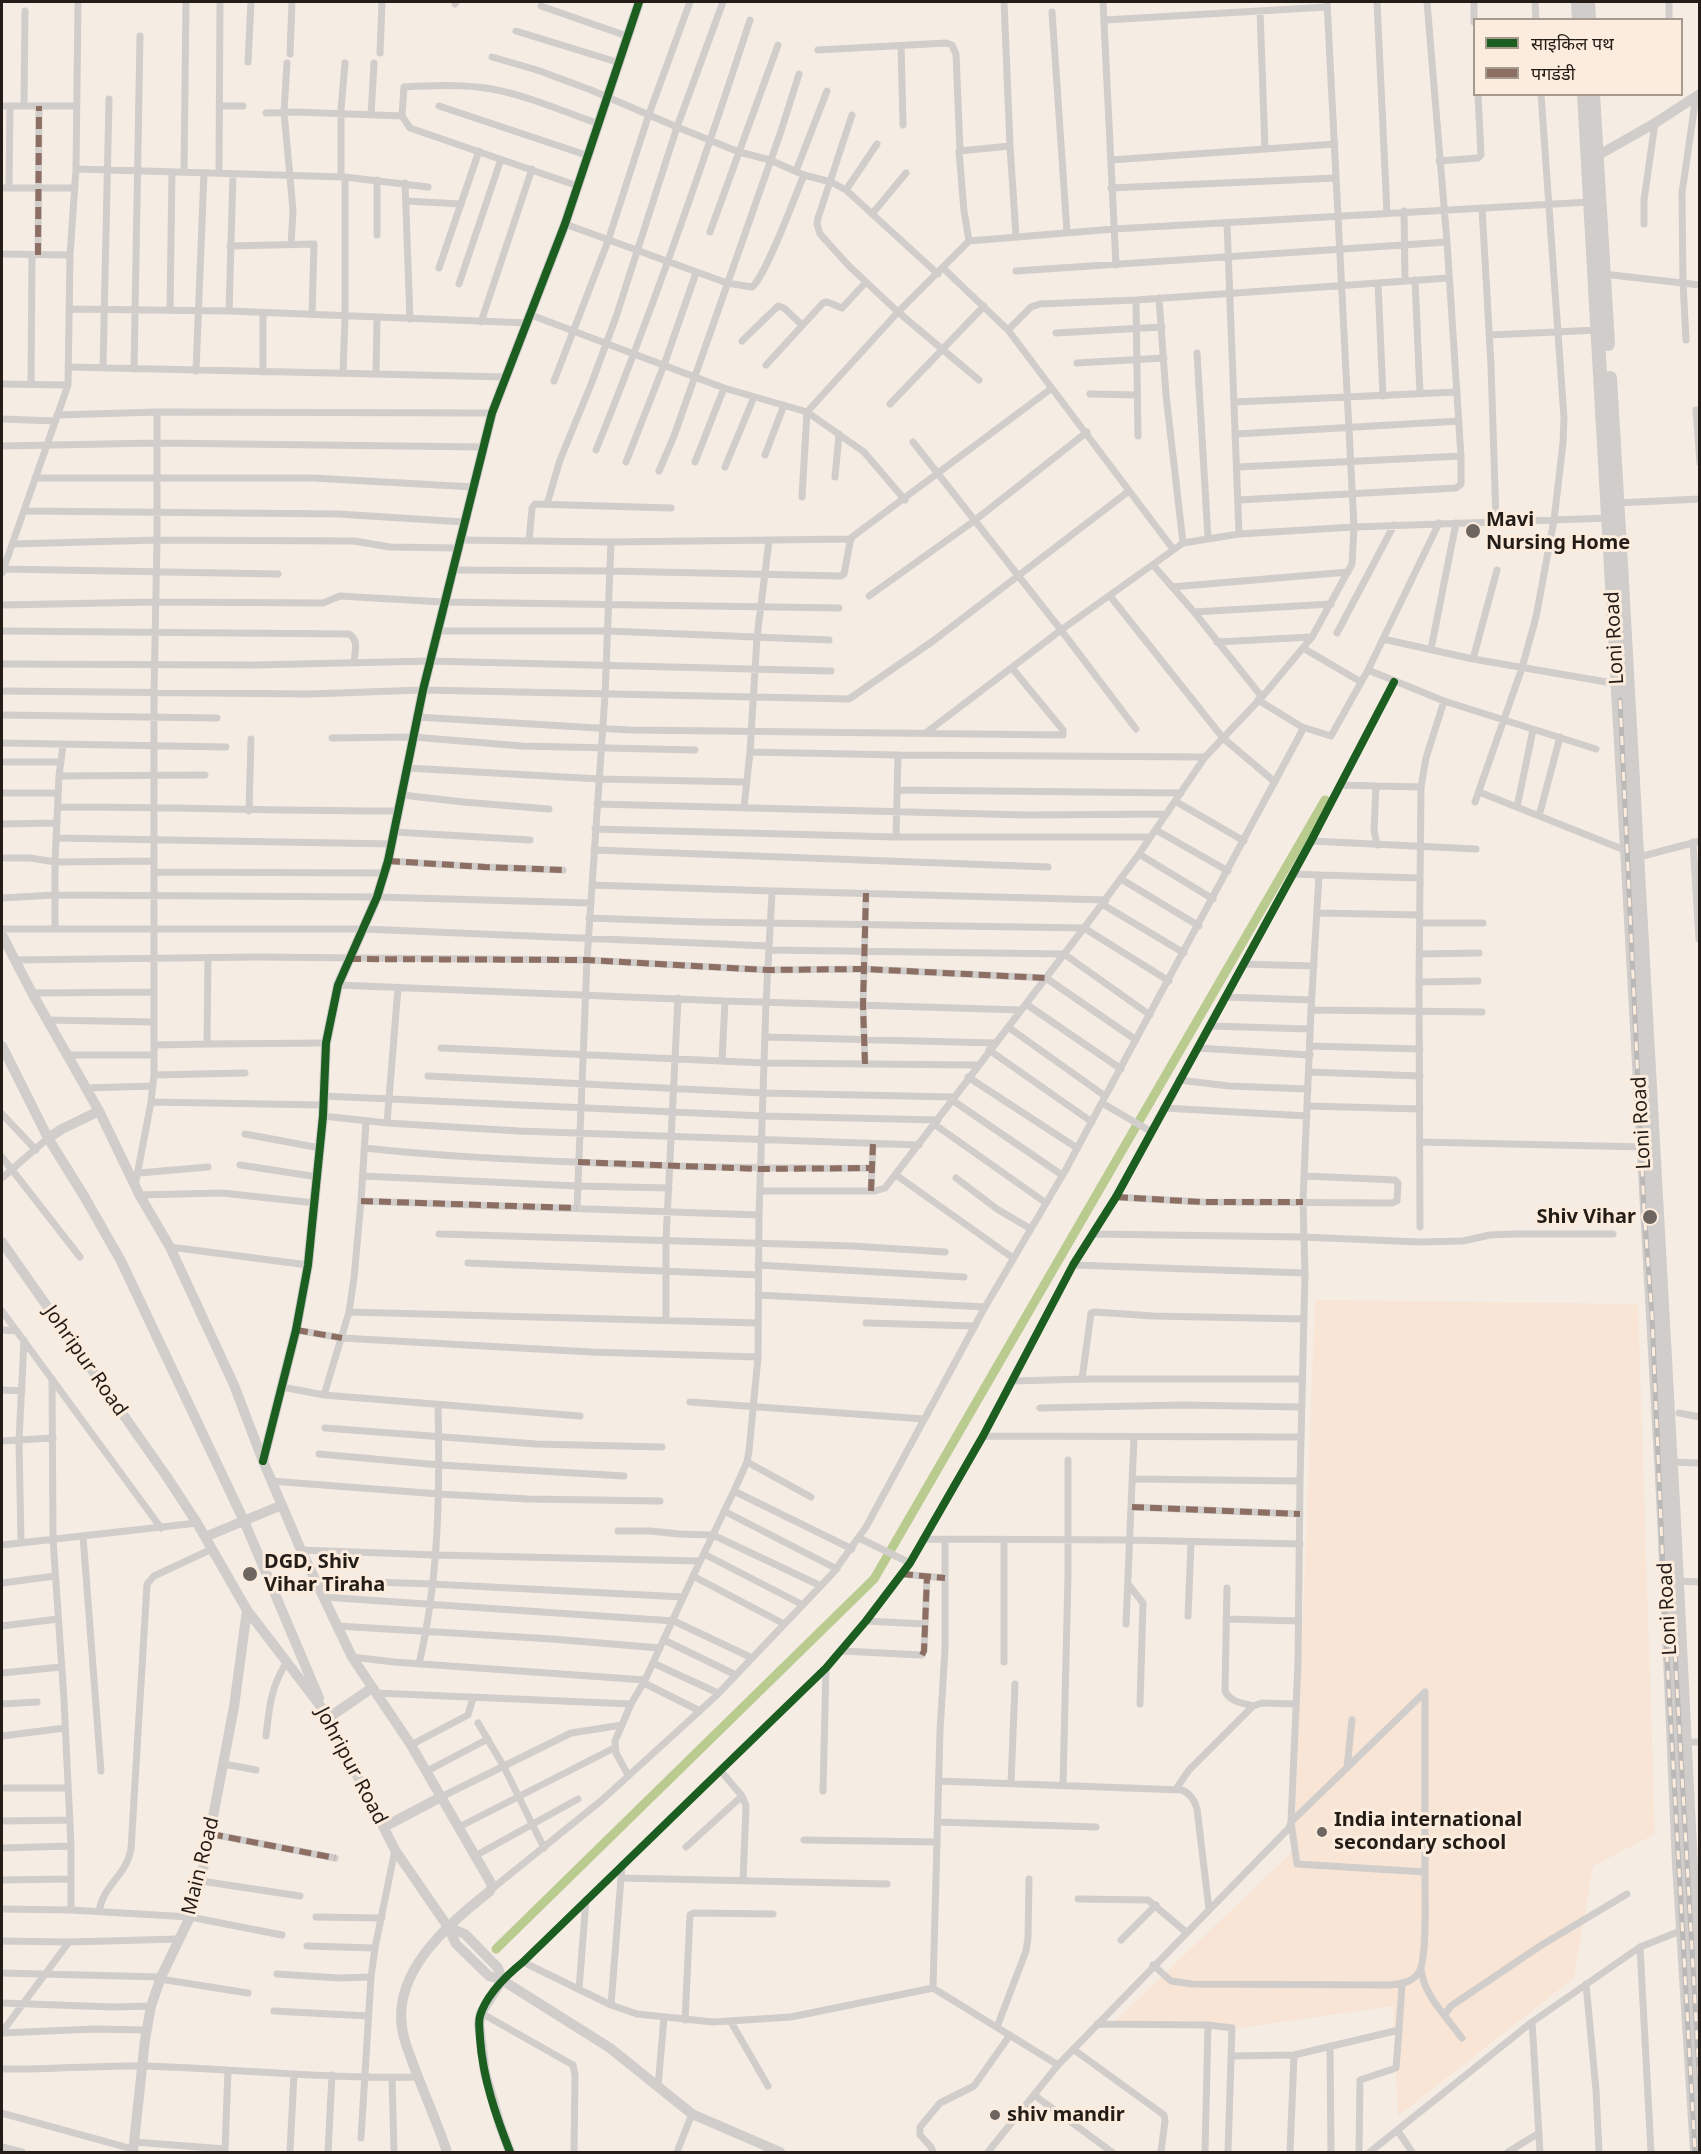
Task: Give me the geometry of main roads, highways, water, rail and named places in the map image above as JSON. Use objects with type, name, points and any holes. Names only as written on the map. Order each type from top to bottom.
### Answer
[{"type":"highway","points":[[1578,2],[1579,18]]},
{"type":"highway","points":[[1588,2],[1589,18]]},
{"type":"highway","name":"Loni Road","points":[[1584,96],[1590,202],[1599,274],[1612,503]]},
{"type":"highway","name":"Loni Road","points":[[1593,96],[1597,156],[1598,330],[1613,517],[1671,1462],[1684,1742],[1695,1875],[1700,2025]]},
{"type":"highway","name":"Loni Road","points":[[1613,517],[1618,684],[1633,854],[1644,1148],[1683,1929],[1698,2150]]},
{"type":"waterway","points":[[496,1949],[874,1579],[1325,800]]},
{"type":"railway","points":[[1620,700],[1644,1210],[1652,1316],[1666,1639],[1695,2152]]},
{"type":"railway","points":[[1673,1617],[1700,2090]]},
{"type":"place","name":"Mavi Nursing Home","points":[[1473,531]]},
{"type":"place","name":"Shiv Vihar","points":[[1650,1217]]},
{"type":"place","name":"DGD, Shiv Vihar Tiraha","points":[[250,1574]]},
{"type":"place","name":"India international secondary school","points":[[1322,1832]]},
{"type":"place","name":"shiv mandir","points":[[995,2115]]}]
